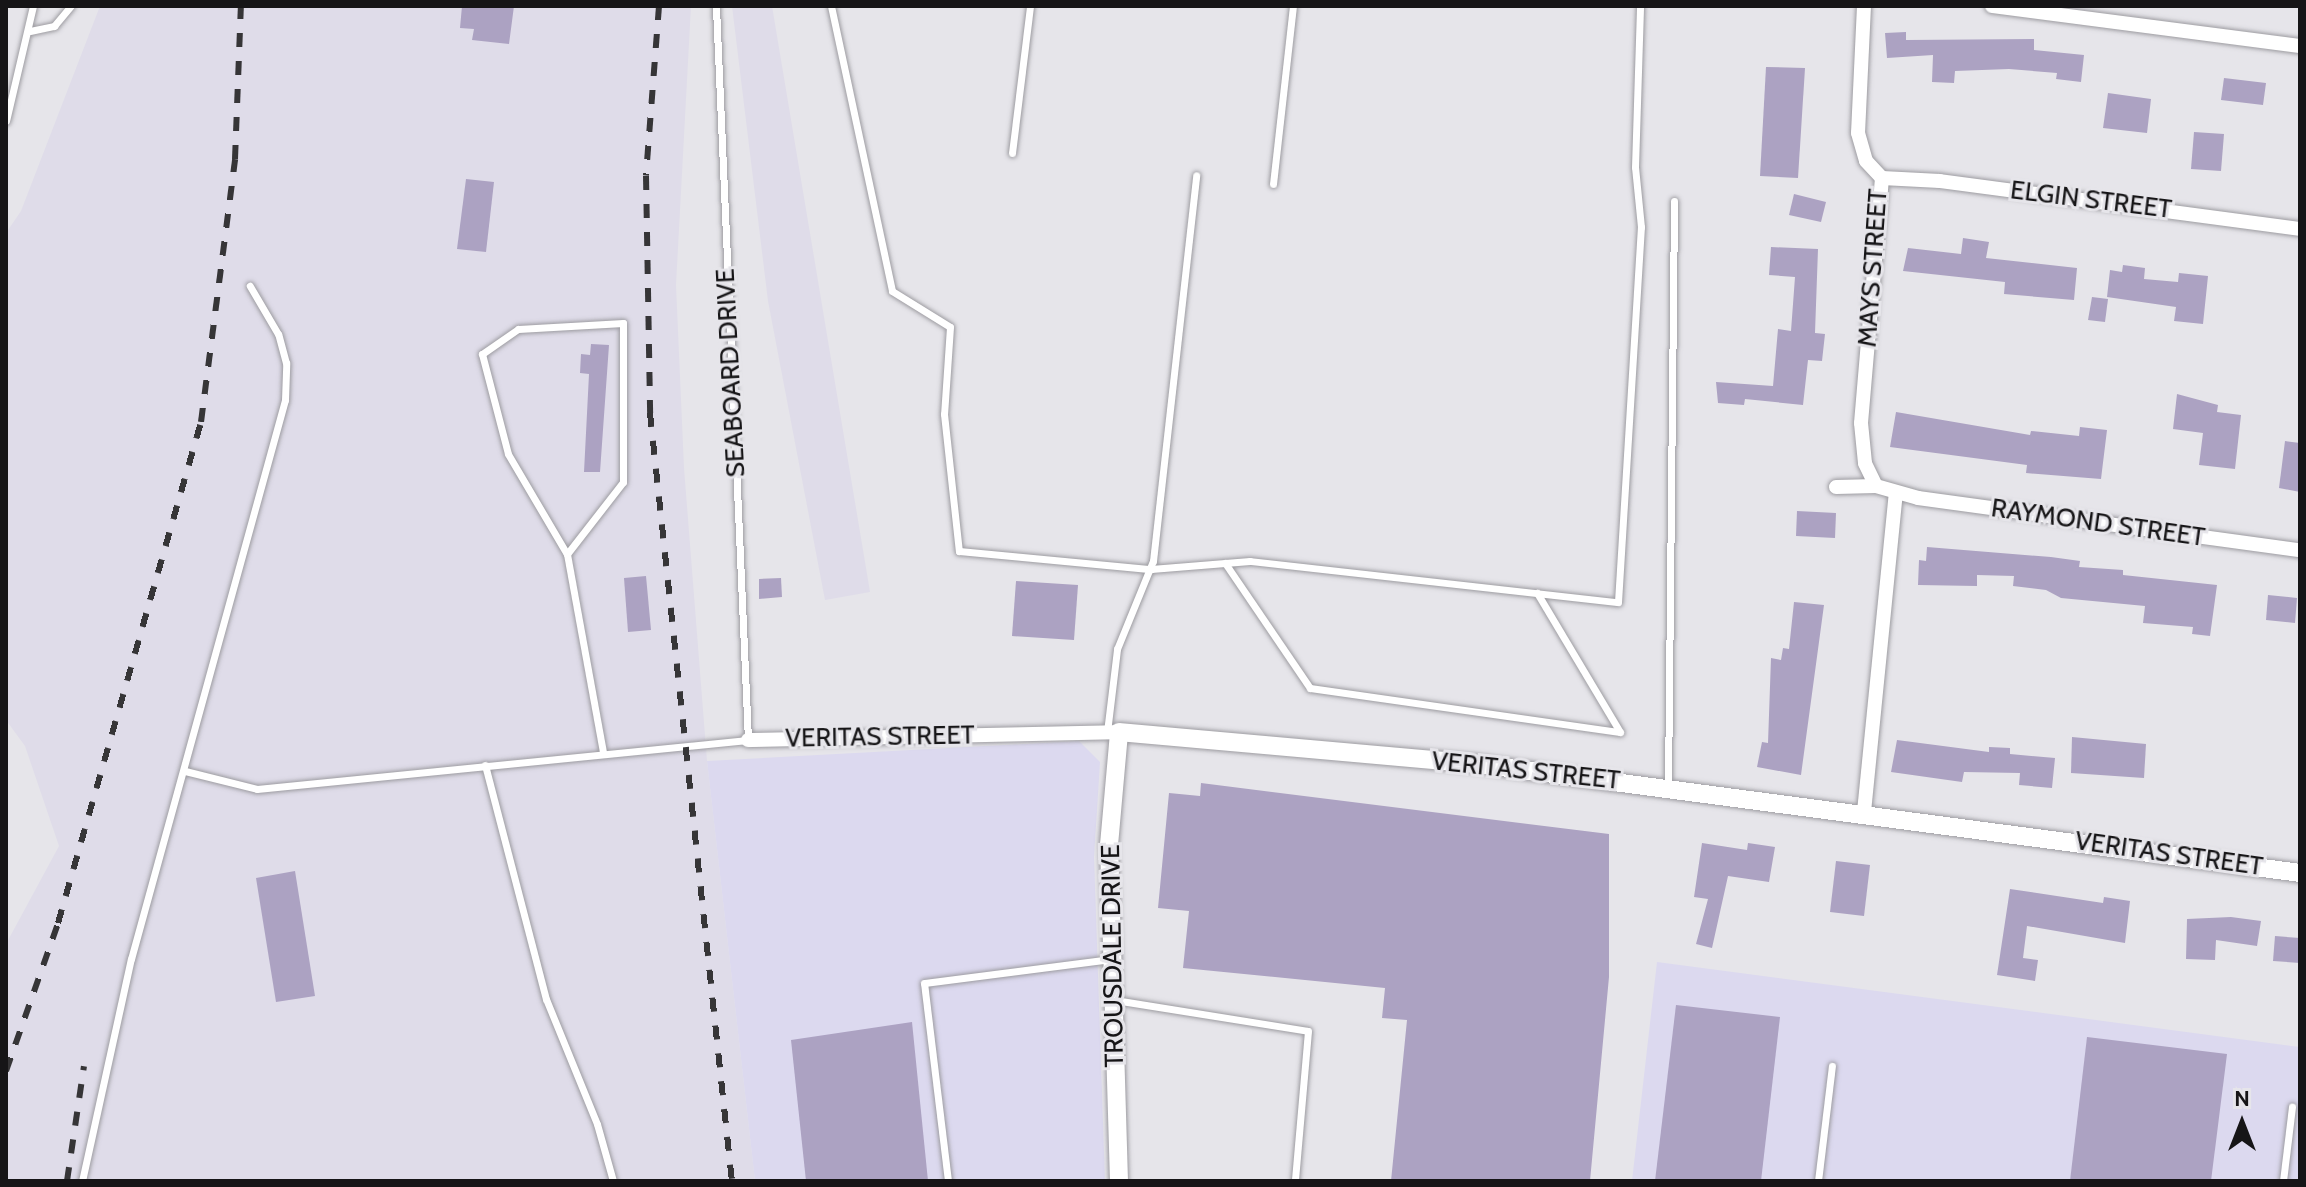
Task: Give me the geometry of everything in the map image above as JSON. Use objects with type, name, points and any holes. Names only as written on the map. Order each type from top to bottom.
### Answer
[{"type":"street","name":"MAYS STREET","points":[[1864,6],[1858,133],[1866,161],[1882,178],[1861,423],[1865,463],[1876,486]]},
{"type":"street","points":[[1992,6],[2300,46]]},
{"type":"street","points":[[2127,23],[2129,6]]},
{"type":"street","name":"ELGIN STREET","points":[[1882,178],[1970,185],[2300,229]]},
{"type":"street","points":[[1836,487],[1876,486]]},
{"type":"street","name":"RAYMOND STREET","points":[[1876,486],[1896,494],[2300,550]]},
{"type":"street","points":[[1864,812],[1896,494]]},
{"type":"street","name":"VERITAS STREET","points":[[748,740],[1113,732],[1668,788],[2300,873]]},
{"type":"street","name":"TROUSDALE DRIVE","points":[[1113,732],[1109,845],[1119,1181]]},
{"type":"lane","points":[[6,121],[30,31],[33,6]]},
{"type":"lane","points":[[30,31],[54,26],[71,6]]},
{"type":"lane","name":"SEABOARD DRIVE","points":[[716,6],[748,740]]},
{"type":"lane","points":[[831,6],[892,291],[950,327],[944,414],[959,551],[1151,569],[1250,561],[1618,602],[1641,227],[1635,167],[1640,6]]},
{"type":"lane","points":[[1012,153],[1030,6]]},
{"type":"lane","points":[[1273,184],[1293,6]]},
{"type":"lane","points":[[1113,732],[1117,649],[1151,569],[1196,175]]},
{"type":"lane","points":[[1668,788],[1674,201]]},
{"type":"lane","points":[[82,1181],[131,959],[185,771],[288,384],[278,334],[250,286]]},
{"type":"lane","points":[[567,554],[623,482],[623,323],[518,329],[482,354],[508,454],[567,554],[603,753]]},
{"type":"lane","points":[[1225,563],[1310,688],[1620,732],[1537,593]]},
{"type":"lane","points":[[185,771],[257,789],[748,740]]},
{"type":"lane","points":[[485,765],[546,999],[597,1124],[613,1181]]},
{"type":"lane","points":[[948,1181],[924,983],[1111,959]]},
{"type":"lane","points":[[1112,999],[1308,1031],[1295,1181]]},
{"type":"lane","points":[[1818,1181],[1832,1066]]},
{"type":"lane","points":[[2283,1181],[2292,1107]]},
{"type":"shaded area","points":[[100,6],[691,6],[676,285],[684,468],[707,761],[755,1181],[6,1181],[6,944],[59,846],[25,746],[6,720],[6,233],[21,211]]},
{"type":"shaded area","points":[[732,6],[772,6],[870,592],[825,600],[768,301]]},
{"type":"shaded area","points":[[1079,741],[1100,762],[1094,857],[1105,1181],[755,1181],[707,761]]},
{"type":"shaded area","points":[[1657,962],[2300,1047],[2300,1181],[1632,1181]]},
{"type":"building","points":[[462,6],[514,6],[509,44],[472,40],[474,29],[460,28]]},
{"type":"building","points":[[1906,32],[1906,40],[2034,39],[2034,50],[2084,55],[2081,82],[2056,79],[2057,73],[2009,69],[1955,71],[1954,83],[1932,82],[1933,55],[1887,58],[1885,33]]},
{"type":"building","points":[[1766,67],[1805,68],[1798,178],[1760,176]]},
{"type":"building","points":[[2224,78],[2266,83],[2263,105],[2221,100]]},
{"type":"building","points":[[2108,93],[2151,99],[2147,133],[2103,128]]},
{"type":"building","points":[[2194,132],[2224,134],[2221,171],[2191,169]]},
{"type":"building","points":[[466,179],[494,182],[486,252],[457,249]]},
{"type":"building","points":[[1794,194],[1826,202],[1821,222],[1789,215]]},
{"type":"building","points":[[1963,238],[1989,242],[1986,258],[2077,268],[2074,300],[2004,294],[2005,282],[1903,271],[1908,248],[1961,254]]},
{"type":"building","points":[[1771,247],[1818,249],[1815,333],[1825,334],[1822,361],[1808,360],[1803,405],[1745,399],[1744,405],[1718,403],[1716,382],[1773,386],[1778,329],[1791,331],[1795,277],[1769,275]]},
{"type":"building","points":[[2123,265],[2145,268],[2144,279],[2178,282],[2179,273],[2208,276],[2203,324],[2174,321],[2176,307],[2107,297],[2110,270],[2122,272]]},
{"type":"building","points":[[2092,297],[2108,299],[2105,322],[2088,320]]},
{"type":"building","points":[[591,344],[609,345],[600,472],[584,472],[589,374],[580,373],[581,354],[590,355]]},
{"type":"building","points":[[2177,394],[2218,405],[2217,412],[2241,415],[2235,469],[2199,465],[2203,433],[2173,429]]},
{"type":"building","points":[[1896,412],[2030,435],[2031,431],[2079,436],[2080,427],[2107,430],[2101,479],[2026,473],[2027,465],[1890,447]]},
{"type":"building","points":[[2285,441],[2300,443],[2300,492],[2279,488]]},
{"type":"building","points":[[1797,511],[1836,513],[1835,538],[1796,536]]},
{"type":"building","points":[[1927,547],[2051,557],[2080,561],[2079,567],[2123,570],[2123,575],[2217,585],[2210,636],[2192,634],[2193,627],[2143,623],[2145,606],[2061,598],[2046,590],[2013,586],[2014,576],[1977,575],[1977,586],[1918,585],[1919,560],[1926,561]]},
{"type":"building","points":[[646,576],[651,630],[628,632],[624,578]]},
{"type":"building","points":[[781,578],[782,597],[759,599],[759,579]]},
{"type":"building","points":[[1016,581],[1078,585],[1074,640],[1012,636]]},
{"type":"building","points":[[2268,595],[2297,598],[2295,623],[2266,620]]},
{"type":"building","points":[[1794,602],[1824,605],[1801,775],[1757,767],[1762,742],[1768,743],[1771,658],[1781,660],[1783,648],[1789,649]]},
{"type":"building","points":[[2072,737],[2146,744],[2144,778],[2071,773]]},
{"type":"building","points":[[1897,740],[1989,752],[1989,747],[2010,748],[2010,754],[2055,758],[2052,788],[2019,785],[2020,773],[1964,772],[1962,782],[1891,772]]},
{"type":"building","points":[[1201,783],[1609,834],[1609,977],[1590,1181],[1391,1181],[1407,1020],[1382,1018],[1385,988],[1183,968],[1189,911],[1158,908],[1169,793],[1200,796]]},
{"type":"building","points":[[1702,843],[1747,850],[1748,843],[1775,847],[1769,882],[1728,876],[1712,948],[1696,944],[1708,899],[1694,897]]},
{"type":"building","points":[[1836,861],[1870,865],[1864,916],[1830,912]]},
{"type":"building","points":[[295,871],[315,996],[276,1002],[256,878]]},
{"type":"building","points":[[2010,889],[2103,903],[2104,897],[2130,901],[2125,943],[2027,926],[2023,958],[2038,960],[2035,981],[1997,975]]},
{"type":"building","points":[[2231,917],[2261,921],[2257,946],[2216,940],[2215,960],[2186,959],[2187,919]]},
{"type":"building","points":[[2275,936],[2300,938],[2300,963],[2273,961]]},
{"type":"building","points":[[1676,1005],[1780,1017],[1761,1181],[1655,1181]]},
{"type":"building","points":[[912,1022],[928,1181],[806,1181],[791,1040]]},
{"type":"building","points":[[2087,1037],[2227,1054],[2211,1181],[2070,1181]]},
{"type":"railway","points":[[6,1071],[58,923],[201,422],[235,159],[241,6]]},
{"type":"railway","points":[[659,6],[646,176],[650,413],[732,1181]]},
{"type":"railway","points":[[67,1181],[84,1066]]}]
